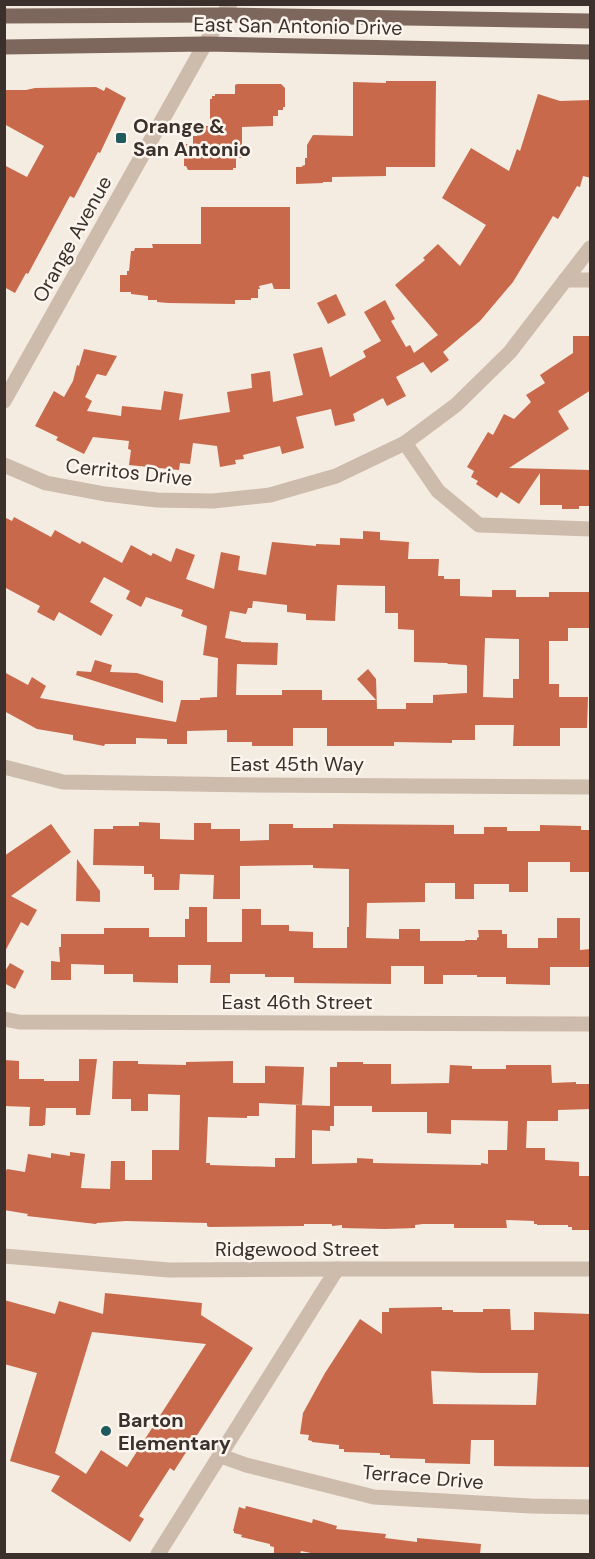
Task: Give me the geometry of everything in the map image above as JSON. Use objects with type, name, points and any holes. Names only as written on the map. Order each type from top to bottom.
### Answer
[{"type":"main road","name":"East San Antonio Drive","points":[[4,16],[227,10],[591,21]]},
{"type":"main road","name":"East San Antonio Drive","points":[[4,47],[205,44],[591,52]]},
{"type":"street","name":"Orange Avenue","points":[[4,401],[205,44],[227,10]]},
{"type":"street","name":"Cerritos Drive","points":[[4,465],[46,483],[105,494],[157,500],[213,501],[270,495],[336,476],[405,443],[456,405],[510,352],[565,279],[591,249]]},
{"type":"street","points":[[565,279],[591,280]]},
{"type":"street","points":[[405,443],[438,491],[479,525],[591,529]]},
{"type":"street","name":"East 45th Way","points":[[5,769],[63,782],[591,787]]},
{"type":"street","name":"East 46th Street","points":[[4,1019],[19,1022],[591,1024]]},
{"type":"street","name":"Ridgewood Street","points":[[4,1256],[169,1270],[591,1269]]},
{"type":"street","points":[[158,1554],[337,1269]]},
{"type":"street","name":"Terrace Drive","points":[[221,1456],[246,1466],[374,1497],[591,1507]]},
{"type":"building","points":[[386,81],[436,81],[435,167],[386,167],[386,176],[332,177],[332,182],[296,184],[296,167],[305,165],[307,145],[313,135],[353,136],[353,82],[386,83]]},
{"type":"building","points":[[237,84],[281,84],[285,88],[285,107],[283,110],[278,110],[278,116],[273,116],[273,126],[242,127],[242,158],[236,158],[236,168],[233,170],[188,170],[184,166],[184,147],[186,144],[193,144],[193,136],[197,136],[197,126],[210,126],[210,99],[215,94],[235,94]]},
{"type":"building","points":[[96,87],[104,91],[106,87],[126,98],[100,153],[98,152],[74,198],[70,196],[28,274],[26,273],[15,293],[4,287],[4,165],[27,177],[44,146],[4,124],[4,90]]},
{"type":"building","points":[[538,94],[560,101],[591,100],[591,178],[583,176],[580,187],[577,186],[558,219],[553,216],[513,282],[480,321],[443,352],[449,360],[431,373],[423,362],[396,377],[406,396],[387,406],[383,398],[353,414],[355,421],[335,426],[331,409],[296,417],[304,448],[282,454],[280,446],[243,455],[244,459],[235,460],[236,464],[220,467],[217,446],[193,443],[190,464],[180,463],[179,470],[129,465],[131,450],[128,449],[129,441],[93,437],[84,454],[56,440],[58,437],[35,426],[54,391],[64,397],[73,381],[84,349],[117,356],[106,376],[97,374],[85,397],[92,401],[87,411],[121,416],[122,406],[161,410],[164,391],[183,394],[179,420],[230,412],[227,392],[252,388],[251,374],[270,371],[273,402],[303,395],[293,354],[322,347],[330,377],[366,357],[363,351],[381,341],[364,312],[385,300],[395,319],[391,321],[406,347],[410,345],[414,353],[438,335],[395,285],[425,260],[423,258],[438,244],[460,266],[486,225],[442,198],[471,148],[509,171],[517,149],[520,151]]},
{"type":"building","points":[[201,207],[290,207],[290,289],[274,289],[272,283],[259,286],[258,298],[235,300],[235,304],[157,302],[157,300],[148,300],[148,296],[120,292],[120,275],[127,275],[131,251],[135,248],[153,248],[152,244],[201,244]]},
{"type":"building","points":[[336,294],[346,315],[328,324],[317,303]]},
{"type":"building","points":[[573,336],[591,336],[591,390],[558,411],[569,429],[509,468],[591,470],[591,506],[562,509],[562,505],[540,505],[540,473],[519,504],[501,492],[497,498],[476,484],[478,481],[471,477],[474,471],[467,467],[488,432],[493,435],[504,414],[514,419],[531,402],[526,395],[545,383],[540,375],[573,353]]},
{"type":"building","points":[[4,517],[12,521],[14,517],[51,537],[55,530],[80,544],[82,541],[122,563],[131,545],[151,556],[153,553],[171,562],[176,548],[195,555],[186,579],[214,589],[221,552],[240,556],[238,570],[266,575],[272,542],[316,546],[316,544],[340,545],[340,538],[363,539],[363,531],[380,532],[380,540],[409,542],[408,559],[439,559],[438,576],[444,576],[444,579],[460,579],[460,596],[492,597],[492,590],[516,590],[516,597],[549,597],[549,592],[591,592],[591,628],[568,628],[568,641],[549,641],[549,684],[559,684],[559,697],[588,697],[587,728],[560,728],[560,746],[513,746],[514,725],[475,725],[475,740],[452,740],[452,743],[394,742],[394,746],[327,746],[327,728],[293,728],[293,746],[252,746],[252,742],[227,742],[227,730],[187,731],[187,744],[167,744],[167,739],[136,738],[136,744],[105,744],[104,746],[73,740],[73,735],[37,729],[4,711],[4,672],[28,685],[32,677],[46,686],[40,698],[176,722],[181,700],[217,697],[218,658],[203,655],[207,626],[181,616],[183,610],[146,597],[141,607],[126,599],[130,591],[104,577],[90,602],[113,615],[101,636],[59,612],[54,621],[37,612],[40,606],[4,587]],"holes":[[[337,585],[385,586],[385,613],[398,613],[398,629],[414,630],[414,662],[466,665],[467,693],[433,695],[433,703],[406,703],[406,709],[377,709],[376,679],[368,669],[357,679],[376,700],[322,700],[322,690],[282,690],[282,695],[236,695],[237,664],[277,665],[278,643],[241,642],[225,638],[230,611],[246,614],[248,608],[252,608],[253,601],[287,605],[287,612],[306,614],[306,620],[335,621]],[[485,638],[519,639],[519,679],[513,679],[513,698],[483,697]]]},
{"type":"building","points":[[95,660],[112,665],[110,672],[137,673],[163,681],[163,703],[76,675],[77,671],[91,672]]},
{"type":"building","points":[[139,822],[160,823],[160,839],[194,840],[194,823],[211,823],[211,829],[240,829],[240,841],[269,840],[269,824],[293,824],[293,828],[333,828],[333,824],[454,825],[454,834],[484,834],[484,827],[507,827],[507,831],[540,831],[540,825],[581,826],[581,830],[591,830],[591,872],[570,872],[570,862],[528,862],[528,892],[509,892],[509,884],[474,884],[474,899],[455,899],[455,883],[425,883],[425,902],[367,903],[366,938],[399,939],[399,929],[420,929],[420,941],[465,941],[477,940],[478,930],[502,930],[502,934],[507,934],[507,948],[538,948],[538,938],[557,938],[557,918],[580,918],[580,950],[591,949],[591,967],[550,967],[550,985],[506,984],[506,977],[477,977],[477,975],[443,975],[443,984],[424,984],[424,966],[391,966],[391,984],[294,983],[294,977],[265,977],[265,974],[230,974],[230,983],[210,983],[211,965],[178,965],[178,983],[133,982],[133,974],[104,974],[104,965],[71,964],[71,980],[51,980],[51,961],[60,962],[61,934],[104,934],[104,928],[149,928],[149,937],[185,937],[185,919],[189,919],[189,907],[207,907],[207,942],[242,942],[242,909],[261,909],[261,925],[289,925],[289,931],[313,932],[313,948],[347,948],[349,869],[313,868],[313,865],[240,866],[240,899],[213,899],[214,875],[180,874],[179,890],[154,890],[154,877],[152,874],[144,874],[144,866],[93,865],[94,829],[139,826]]},
{"type":"building","points":[[51,824],[71,852],[11,896],[37,910],[28,926],[21,922],[4,953],[4,856]]},
{"type":"building","points":[[77,859],[100,891],[100,902],[76,901]]},
{"type":"building","points":[[10,963],[24,971],[15,989],[4,983],[4,973]]},
{"type":"building","points":[[79,1059],[97,1059],[90,1115],[76,1115],[76,1108],[46,1108],[45,1125],[29,1126],[30,1107],[4,1106],[4,1060],[19,1061],[19,1079],[79,1081]]},
{"type":"building","points":[[113,1061],[186,1065],[186,1062],[233,1061],[233,1083],[265,1083],[265,1066],[304,1067],[302,1105],[259,1103],[259,1116],[208,1117],[206,1163],[275,1167],[275,1158],[295,1158],[296,1105],[330,1106],[330,1067],[337,1067],[337,1062],[391,1064],[391,1084],[449,1083],[450,1065],[472,1066],[472,1069],[506,1069],[506,1065],[551,1065],[552,1083],[591,1084],[591,1109],[558,1110],[558,1121],[527,1121],[526,1148],[545,1148],[545,1160],[579,1162],[579,1176],[591,1176],[591,1230],[572,1230],[572,1227],[568,1225],[537,1225],[534,1221],[506,1220],[507,1228],[454,1228],[454,1224],[423,1224],[415,1225],[415,1228],[385,1229],[342,1228],[342,1225],[332,1226],[332,1224],[209,1227],[207,1223],[126,1221],[96,1224],[27,1216],[28,1214],[4,1210],[4,1171],[7,1169],[25,1172],[28,1154],[51,1158],[51,1153],[70,1156],[70,1152],[85,1154],[81,1188],[110,1189],[111,1161],[125,1161],[125,1180],[152,1180],[152,1150],[179,1150],[180,1095],[148,1094],[148,1111],[131,1111],[131,1099],[112,1099]],"holes":[[[334,1106],[372,1106],[372,1112],[427,1112],[427,1133],[451,1134],[451,1120],[508,1121],[507,1150],[488,1150],[488,1164],[481,1163],[481,1165],[373,1163],[373,1159],[357,1158],[357,1163],[312,1164],[312,1130],[330,1131],[330,1126],[334,1126]]]},
{"type":"building","points":[[105,1293],[202,1303],[201,1315],[253,1348],[174,1471],[170,1468],[139,1516],[144,1519],[130,1542],[51,1491],[60,1476],[10,1461],[37,1373],[4,1364],[4,1300],[55,1314],[59,1301],[103,1314]],"holes":[[[92,1332],[206,1344],[127,1467],[101,1450],[86,1474],[55,1453]]]},
{"type":"building","points":[[442,1307],[442,1310],[453,1310],[453,1312],[510,1309],[511,1330],[534,1330],[534,1312],[591,1314],[591,1467],[494,1466],[494,1440],[471,1440],[470,1464],[425,1463],[425,1459],[390,1458],[390,1455],[380,1455],[380,1453],[344,1452],[344,1449],[339,1449],[339,1445],[312,1442],[308,1440],[309,1435],[300,1434],[303,1413],[325,1373],[360,1319],[382,1334],[382,1312],[389,1312],[389,1308]],"holes":[[[431,1371],[538,1373],[536,1405],[433,1404]]]},
{"type":"building","points":[[246,1506],[312,1523],[313,1519],[337,1526],[336,1529],[386,1534],[385,1538],[417,1542],[417,1538],[481,1544],[480,1554],[316,1554],[301,1551],[300,1554],[274,1554],[274,1547],[270,1544],[234,1533],[239,1507],[245,1509]]},
{"type":"place","name":"Orange & San Antonio","points":[[121,138]]},
{"type":"place","name":"Barton Elementary","points":[[106,1431]]}]
